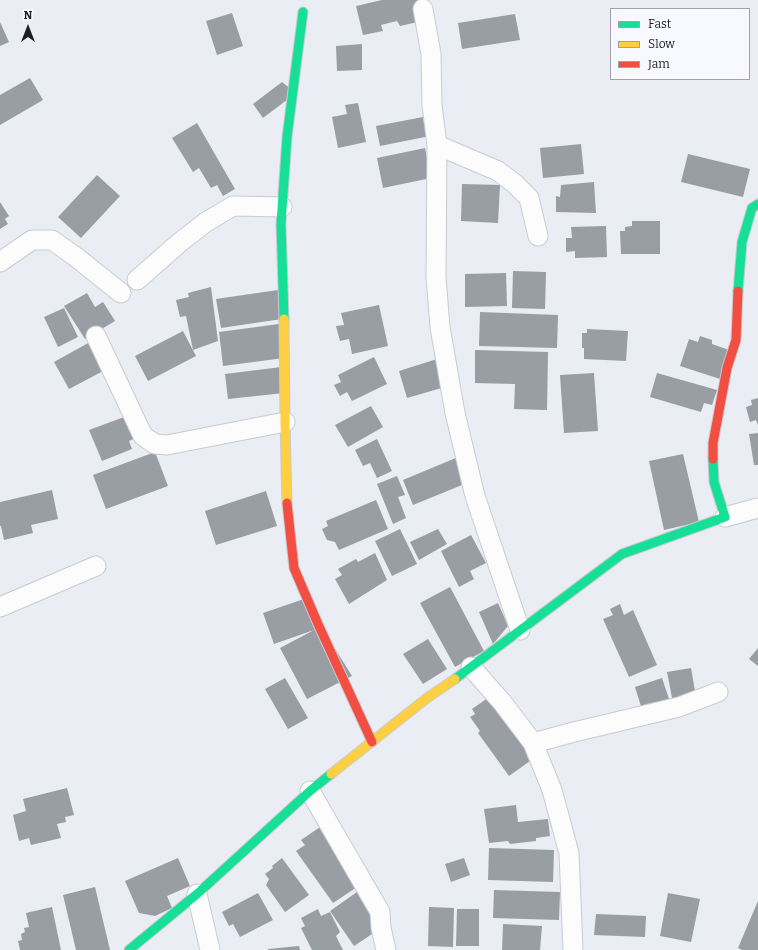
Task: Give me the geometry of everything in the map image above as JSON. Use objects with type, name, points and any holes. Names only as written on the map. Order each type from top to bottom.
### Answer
[{"type":"street","points":[[423,9],[431,54],[432,105],[437,145],[436,277],[441,334],[455,414],[474,496],[520,630]]},
{"type":"street","points":[[303,12],[287,137],[281,224],[285,337],[287,508],[294,568],[372,742]]},
{"type":"street","points":[[437,145],[498,171],[515,184],[529,198],[538,236]]},
{"type":"street","points":[[725,518],[714,482],[713,443],[727,368],[736,340],[737,301],[742,242],[752,208],[758,204]]},
{"type":"street","points":[[137,280],[179,243],[206,222],[233,206],[282,207]]},
{"type":"street","points":[[0,262],[32,240],[52,240],[121,292]]},
{"type":"street","points":[[96,336],[143,436],[155,444],[167,445],[285,422]]},
{"type":"street","points":[[129,950],[196,894],[310,791],[427,698],[471,668],[622,554],[758,508]]},
{"type":"street","points":[[0,607],[96,566]]},
{"type":"street","points":[[471,668],[502,702],[533,743],[552,790],[569,853],[573,950]]},
{"type":"street","points":[[533,743],[679,707],[718,692]]},
{"type":"street","points":[[310,791],[380,912],[381,928],[386,950]]},
{"type":"street","points":[[196,894],[210,950]]},
{"type":"building","points":[[382,0],[417,0],[422,21],[400,26],[397,21],[381,25],[383,31],[363,35],[356,6]]},
{"type":"building","points":[[232,13],[243,46],[217,55],[206,21]]},
{"type":"building","points":[[515,14],[520,40],[462,49],[458,23]]},
{"type":"building","points":[[0,22],[9,42],[0,46]]},
{"type":"building","points":[[362,44],[362,70],[337,71],[336,46]]},
{"type":"building","points":[[30,78],[43,100],[0,125],[0,95]]},
{"type":"building","points":[[282,82],[296,93],[263,118],[253,104]]},
{"type":"building","points":[[358,103],[366,142],[338,148],[332,117],[347,114],[345,105]]},
{"type":"building","points":[[423,117],[424,123],[431,122],[430,136],[380,146],[376,126]]},
{"type":"building","points":[[197,123],[235,189],[223,196],[217,185],[211,188],[199,168],[193,172],[172,138]]},
{"type":"building","points":[[581,144],[584,174],[543,178],[540,148]]},
{"type":"building","points":[[425,148],[431,178],[383,188],[377,158]]},
{"type":"building","points":[[688,154],[750,169],[743,197],[681,182]]},
{"type":"building","points":[[97,175],[120,196],[81,238],[58,217]]},
{"type":"building","points":[[594,182],[596,213],[556,212],[556,196],[560,197],[561,185]]},
{"type":"building","points":[[462,184],[500,185],[498,223],[461,221]]},
{"type":"building","points":[[0,202],[9,216],[5,219],[8,224],[0,229]]},
{"type":"building","points":[[632,221],[660,221],[660,254],[621,254],[620,231],[625,231],[625,227],[632,226]]},
{"type":"building","points":[[606,226],[607,257],[575,258],[575,251],[566,252],[566,238],[572,238],[571,227]]},
{"type":"building","points":[[513,271],[546,272],[545,309],[512,308]]},
{"type":"building","points":[[506,273],[507,306],[465,307],[465,274]]},
{"type":"building","points":[[211,287],[218,341],[193,350],[186,316],[180,317],[176,300],[189,297],[188,293]]},
{"type":"building","points":[[278,290],[282,319],[221,328],[216,299]]},
{"type":"building","points":[[87,293],[95,307],[103,302],[115,321],[85,339],[64,306]]},
{"type":"building","points":[[379,305],[388,346],[352,354],[349,339],[340,341],[336,326],[344,325],[341,313]]},
{"type":"building","points":[[64,308],[78,337],[58,347],[44,317]]},
{"type":"building","points":[[480,312],[558,315],[557,348],[479,346]]},
{"type":"building","points":[[279,324],[284,358],[223,366],[219,332]]},
{"type":"building","points":[[587,329],[628,331],[626,361],[584,359],[582,333],[587,333]]},
{"type":"building","points":[[183,331],[196,356],[148,381],[135,356]]},
{"type":"building","points":[[700,336],[712,340],[712,344],[729,350],[720,379],[680,366],[689,339],[698,342]]},
{"type":"building","points":[[90,342],[105,370],[69,389],[54,362]]},
{"type":"building","points":[[475,350],[548,352],[547,410],[514,409],[515,384],[475,383]]},
{"type":"building","points":[[374,357],[387,384],[352,401],[347,392],[340,396],[334,385],[341,382],[338,375]]},
{"type":"building","points":[[437,359],[445,387],[407,398],[399,371]]},
{"type":"building","points":[[281,367],[284,393],[228,399],[225,374]]},
{"type":"building","points":[[594,373],[598,431],[564,433],[560,375]]},
{"type":"building","points":[[657,373],[717,390],[712,405],[704,403],[701,412],[650,397]]},
{"type":"building","points":[[758,398],[758,425],[756,420],[750,422],[746,407],[752,405],[751,400]]},
{"type":"building","points":[[371,406],[383,427],[348,447],[335,425]]},
{"type":"building","points":[[124,417],[131,434],[136,432],[138,437],[129,441],[132,449],[102,461],[89,430]]},
{"type":"building","points":[[758,433],[758,465],[754,465],[749,434]]},
{"type":"building","points":[[377,439],[392,471],[377,478],[370,463],[363,466],[355,450]]},
{"type":"building","points":[[155,452],[168,486],[106,509],[93,475]]},
{"type":"building","points":[[683,454],[699,522],[664,530],[649,461]]},
{"type":"building","points":[[458,457],[466,477],[460,479],[462,485],[413,505],[403,480]]},
{"type":"building","points":[[397,476],[405,495],[398,497],[406,518],[393,524],[377,484]]},
{"type":"building","points":[[52,490],[58,519],[31,525],[33,533],[4,540],[0,526],[0,502]]},
{"type":"building","points":[[266,491],[277,526],[216,545],[205,511]]},
{"type":"building","points":[[376,500],[388,529],[339,550],[335,542],[327,540],[322,529],[328,526],[326,521]]},
{"type":"building","points":[[400,529],[417,564],[392,576],[375,541]]},
{"type":"building","points":[[438,529],[447,544],[419,560],[410,542]]},
{"type":"building","points":[[471,535],[486,563],[470,571],[474,579],[459,587],[441,551]]},
{"type":"building","points":[[375,553],[387,580],[349,604],[335,579],[342,575],[338,569],[356,559],[358,562]]},
{"type":"building","points":[[450,587],[484,651],[455,667],[420,603]]},
{"type":"building","points":[[304,599],[352,676],[307,699],[280,648],[314,630],[274,644],[263,613]]},
{"type":"building","points":[[498,603],[508,626],[493,644],[479,612]]},
{"type":"building","points":[[620,604],[624,615],[633,610],[657,665],[629,677],[603,619],[613,615],[610,609]]},
{"type":"building","points":[[428,639],[447,669],[423,684],[403,654]]},
{"type":"building","points":[[758,648],[758,666],[749,659]]},
{"type":"building","points":[[691,668],[698,709],[675,713],[667,672]]},
{"type":"building","points":[[285,678],[308,718],[288,729],[265,689]]},
{"type":"building","points":[[662,678],[672,708],[644,716],[635,687]]},
{"type":"building","points":[[492,695],[537,756],[509,776],[478,733],[480,731],[470,717],[475,714],[472,709]]},
{"type":"building","points":[[67,788],[74,815],[65,817],[66,822],[57,824],[61,838],[31,845],[29,838],[19,841],[13,815],[26,811],[23,799]]},
{"type":"building","points":[[516,805],[518,822],[548,819],[550,836],[536,838],[536,841],[510,844],[508,841],[489,843],[484,809]]},
{"type":"building","points":[[323,825],[363,883],[333,903],[296,851],[305,845],[301,840]]},
{"type":"building","points":[[489,848],[554,850],[553,882],[488,880]]},
{"type":"building","points":[[178,858],[190,886],[167,896],[172,908],[155,916],[139,913],[125,881]]},
{"type":"building","points":[[282,858],[309,895],[285,912],[266,885],[269,879],[265,874]]},
{"type":"building","points":[[464,858],[470,875],[451,882],[445,864]]},
{"type":"building","points":[[95,887],[110,950],[76,950],[63,895]]},
{"type":"building","points":[[494,890],[560,892],[559,920],[493,918]]},
{"type":"building","points":[[357,892],[381,928],[354,946],[330,911]]},
{"type":"building","points":[[258,893],[273,920],[240,937],[233,924],[229,926],[222,912]]},
{"type":"building","points":[[668,893],[700,899],[691,942],[660,936]]},
{"type":"building","points":[[758,901],[758,950],[742,950],[738,948]]},
{"type":"building","points":[[52,907],[61,950],[20,950],[18,941],[22,940],[21,934],[25,932],[24,928],[29,927],[26,913]]},
{"type":"building","points":[[429,907],[454,908],[453,947],[428,946]]},
{"type":"building","points":[[318,909],[321,916],[330,912],[340,932],[336,936],[343,950],[312,950],[301,928],[305,926],[301,918]]},
{"type":"building","points":[[457,909],[479,909],[479,946],[456,946]]},
{"type":"building","points":[[596,914],[646,916],[645,937],[594,935]]},
{"type":"building","points":[[503,924],[542,926],[540,950],[502,950]]},
{"type":"building","points":[[299,946],[300,950],[268,950],[268,949]]},
{"type":"traffic: fast","points":[[284,319],[281,224],[287,137],[303,12]]},
{"type":"traffic: fast","points":[[738,291],[742,242],[752,208],[758,204]]},
{"type":"traffic: fast","points":[[455,679],[622,554],[725,517],[714,482],[713,459]]},
{"type":"traffic: fast","points":[[129,950],[197,894],[310,791],[331,774]]},
{"type":"traffic: slow","points":[[284,319],[287,503]]},
{"type":"traffic: slow","points":[[331,774],[427,698],[455,679]]},
{"type":"traffic: jam","points":[[713,459],[713,443],[727,368],[736,340],[738,291]]},
{"type":"traffic: jam","points":[[287,503],[294,568],[372,742]]}]
